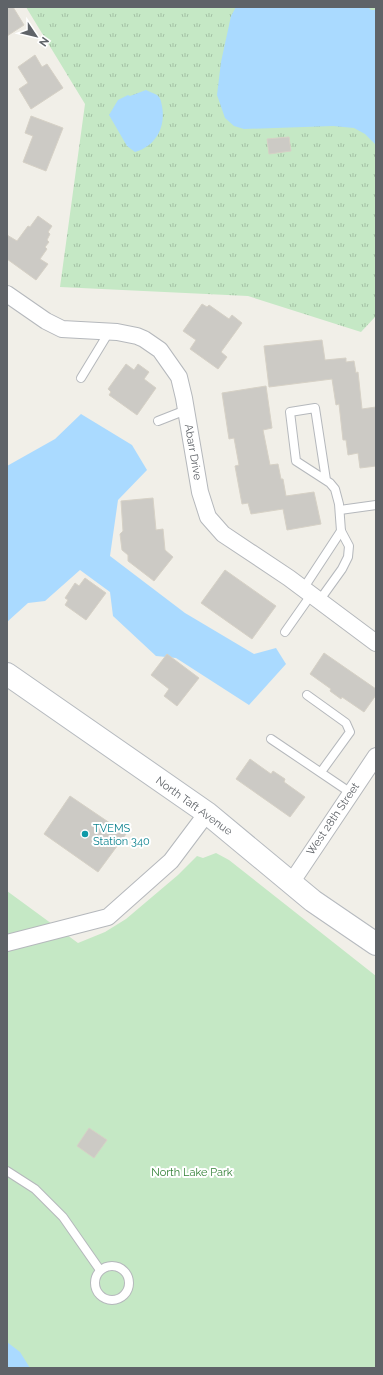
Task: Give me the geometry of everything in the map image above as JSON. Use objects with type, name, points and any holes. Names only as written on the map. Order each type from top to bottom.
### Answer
[{"type":"main road","name":"North Taft Avenue","points":[[7,674],[207,813],[291,883],[376,944]]},
{"type":"street","name":"Abarr Drive","points":[[7,294],[46,322],[62,329],[109,332],[137,336],[160,350],[179,377],[200,492],[208,517],[223,534],[311,595],[376,643]]},
{"type":"street","name":"West 28th Street","points":[[291,883],[376,756]]},
{"type":"street","points":[[7,943],[108,917],[171,861],[207,813]]},
{"type":"lane","points":[[81,378],[109,332]]},
{"type":"lane","points":[[311,595],[342,569],[348,557],[349,546],[341,531],[340,510],[335,489],[326,480],[296,461],[290,412],[315,408],[326,480]]},
{"type":"lane","points":[[158,421],[186,410]]},
{"type":"lane","points":[[340,510],[376,505]]},
{"type":"lane","points":[[285,632],[311,595],[341,531]]},
{"type":"lane","points":[[307,696],[346,723],[350,732],[321,772]]},
{"type":"lane","points":[[271,739],[351,793]]},
{"type":"lane","points":[[7,1171],[35,1190],[63,1216],[100,1270]]},
{"type":"lane","points":[[116,1266],[125,1272],[129,1282],[126,1293],[123,1297],[112,1301],[101,1297],[95,1287],[94,1281],[100,1270],[105,1267],[116,1266]]},
{"type":"green space","points":[[26,7],[376,7],[376,316],[361,332],[248,296],[60,287],[85,104]]},
{"type":"green space","name":"North Lake Park","points":[[216,853],[229,860],[376,976],[376,1368],[7,1368],[7,891],[78,943],[105,932],[126,919],[178,875],[197,856],[203,858]]},
{"type":"water","points":[[236,7],[368,7],[371,10],[376,10],[376,145],[365,134],[354,128],[333,126],[244,129],[234,126],[225,118],[217,95],[221,62],[231,16]]},
{"type":"water","points":[[146,90],[157,95],[160,99],[163,114],[161,128],[158,135],[149,145],[135,152],[127,146],[109,115],[118,100],[128,95],[130,96]]},
{"type":"water","points":[[81,414],[132,445],[147,470],[118,500],[110,556],[185,613],[254,654],[276,648],[286,664],[249,705],[176,658],[156,656],[113,616],[110,592],[80,570],[45,601],[28,603],[7,622],[7,466],[55,439]]},
{"type":"water","points":[[7,1342],[20,1352],[30,1368],[7,1368]]},
{"type":"building","points":[[7,7],[13,7],[24,25],[7,36]]},
{"type":"building","points":[[35,55],[42,67],[47,64],[63,88],[31,109],[19,89],[28,83],[18,67]]},
{"type":"building","points":[[31,116],[63,128],[46,171],[23,162],[33,136],[25,133]]},
{"type":"building","points":[[289,137],[291,151],[269,154],[267,139]]},
{"type":"building","points":[[38,216],[52,226],[48,232],[50,234],[47,240],[49,242],[45,247],[47,249],[40,259],[48,264],[36,280],[7,259],[7,235],[17,241],[28,226],[30,227]]},
{"type":"building","points":[[202,304],[207,307],[209,305],[229,319],[232,315],[242,323],[221,352],[227,357],[218,369],[190,349],[196,340],[183,331]]},
{"type":"building","points":[[322,340],[325,360],[346,358],[346,362],[354,361],[356,373],[358,372],[362,409],[376,407],[376,466],[360,468],[358,453],[348,455],[346,440],[343,440],[339,404],[336,405],[332,379],[269,387],[264,346]]},
{"type":"building","points":[[126,364],[134,370],[138,364],[149,372],[144,379],[156,388],[137,415],[109,395],[111,392],[108,389]]},
{"type":"building","points":[[266,386],[272,428],[263,430],[270,465],[278,464],[281,479],[283,479],[286,496],[314,492],[321,524],[287,530],[283,509],[251,514],[248,503],[242,504],[235,466],[239,465],[234,438],[229,439],[222,393]]},
{"type":"building","points":[[153,498],[156,530],[163,529],[165,550],[173,557],[154,581],[128,561],[128,555],[122,550],[120,534],[123,531],[121,501]]},
{"type":"building","points":[[225,570],[276,606],[252,639],[201,603]]},
{"type":"building","points":[[85,578],[106,593],[86,620],[65,605],[68,600],[65,598],[75,583],[79,586]]},
{"type":"building","points":[[324,653],[376,689],[376,695],[364,712],[342,697],[341,699],[330,691],[331,689],[310,674]]},
{"type":"building","points":[[167,654],[199,678],[177,706],[164,696],[169,689],[151,675]]},
{"type":"building","points":[[250,759],[271,774],[273,771],[285,779],[284,782],[305,797],[290,817],[236,779]]},
{"type":"building","name":"TVEMS Station 340","points":[[70,796],[126,834],[98,872],[44,834]]},
{"type":"building","points":[[89,1128],[107,1140],[94,1158],[77,1146]]},
{"type":"place","name":"TVEMS Station 340","points":[[85,834]]}]
